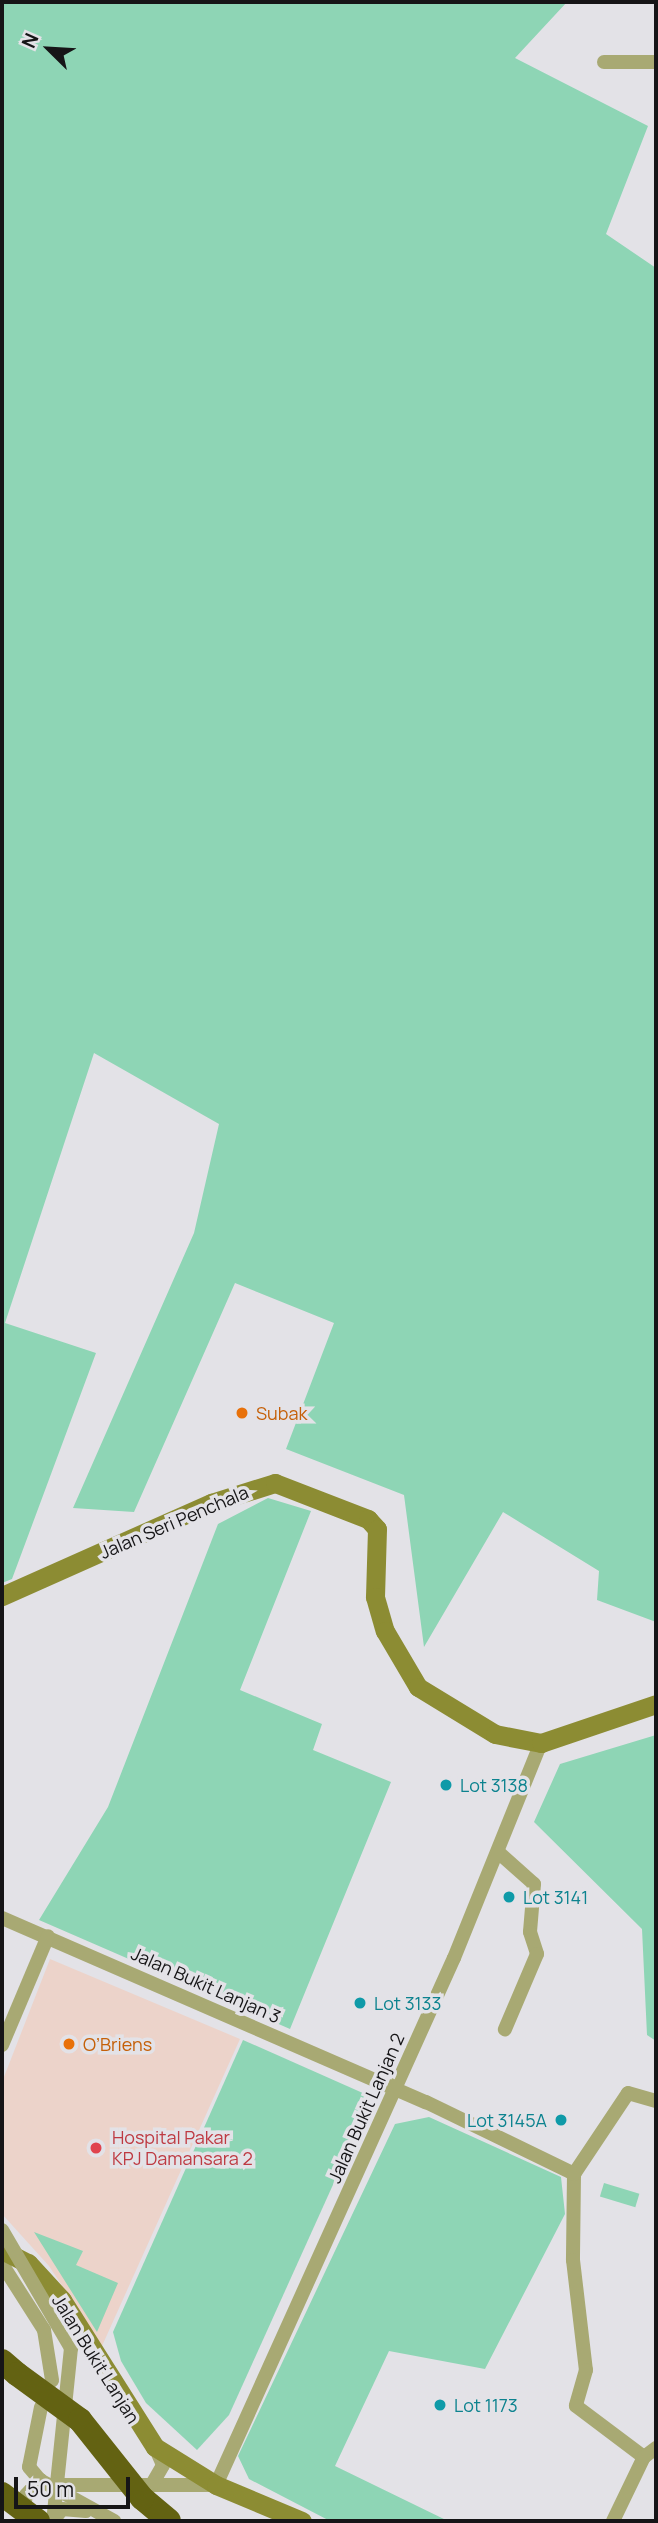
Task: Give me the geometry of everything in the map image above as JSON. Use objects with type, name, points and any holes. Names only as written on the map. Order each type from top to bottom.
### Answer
[{"type":"highway","points":[[9,2367],[80,2420],[147,2502],[169,2521]]},
{"type":"highway","points":[[2,2494],[30,2519]]},
{"type":"street","points":[[604,62],[656,62]]},
{"type":"street","name":"Jalan Seri Penchala","points":[[2,1596],[211,1503],[275,1483],[368,1519],[377,1530],[377,1611],[418,1687],[504,1739],[541,1743],[656,1704]]},
{"type":"street","name":"Jalan Bukit Lanjan 2","points":[[216,2485],[395,2090],[498,1852],[541,1743]]},
{"type":"street","points":[[498,1852],[534,1884],[530,1932],[537,1954],[505,2029]]},
{"type":"street","name":"Jalan Bukit Lanjan 3","points":[[2,1918],[395,2090],[573,2174]]},
{"type":"street","points":[[2,2045],[48,1936]]},
{"type":"street","points":[[613,2521],[650,2452],[576,2406],[586,2362],[573,2260],[573,2174],[628,2093],[656,2101]]},
{"type":"street","points":[[2,2230],[75,2340],[53,2521]]},
{"type":"street","name":"Jalan Bukit Lanjan","points":[[2,2250],[40,2274],[75,2340],[155,2447]]},
{"type":"street","points":[[2,2264],[44,2330],[52,2380]]},
{"type":"street","points":[[44,2330],[54,2325],[75,2340]]},
{"type":"street","points":[[41,2407],[27,2458],[46,2483],[114,2521]]},
{"type":"street","points":[[155,2447],[216,2485],[302,2521]]},
{"type":"street","points":[[147,2502],[163,2465],[155,2447]]},
{"type":"street","points":[[30,2519],[26,2494],[46,2483],[147,2502],[216,2485]]},
{"type":"street","points":[[53,2521],[74,2506],[95,2519]]},
{"type":"shaded area","name":"Hospital Pakar KPJ Damansara 2","points":[[50,1959],[240,2039],[102,2346],[49,2266],[2,2214],[2,2082]]},
{"type":"green space","points":[[2,2],[567,2],[515,58],[648,126],[606,234],[656,268],[656,1622],[597,1600],[599,1571],[503,1512],[424,1647],[404,1495],[286,1449],[334,1323],[235,1283],[134,1512],[73,1508],[194,1233],[219,1124],[94,1053],[5,1323],[96,1353],[12,1579],[2,1583]]},
{"type":"green space","points":[[268,1498],[311,1511],[240,1690],[322,1724],[313,1750],[391,1782],[290,2029],[39,1920],[108,1807],[218,1524]]},
{"type":"green space","points":[[656,1735],[656,2041],[647,2035],[642,1929],[534,1822],[560,1764]]},
{"type":"green space","points":[[243,2040],[365,2094],[369,2105],[229,2415],[197,2450],[146,2403],[121,2361],[113,2332]]},
{"type":"green space","points":[[429,2117],[561,2177],[565,2214],[485,2369],[389,2351],[335,2466],[448,2521],[330,2521],[249,2479],[238,2456],[395,2124]]},
{"type":"green space","points":[[604,2183],[639,2194],[635,2207],[600,2196]]},
{"type":"green space","points":[[34,2232],[83,2251],[76,2265],[118,2283],[97,2332]]},
{"type":"place","name":"Subak","points":[[242,1413]]},
{"type":"place","name":"Lot 3138","points":[[446,1785]]},
{"type":"place","name":"Lot 3141","points":[[509,1897]]},
{"type":"place","name":"Lot 3133","points":[[360,2003]]},
{"type":"place","name":"O’Briens","points":[[69,2044]]},
{"type":"place","name":"Lot 3145A","points":[[561,2120]]},
{"type":"place","name":"Hospital Pakar KPJ Damansara 2","points":[[96,2148]]},
{"type":"place","name":"Lot 1173","points":[[440,2405]]}]
